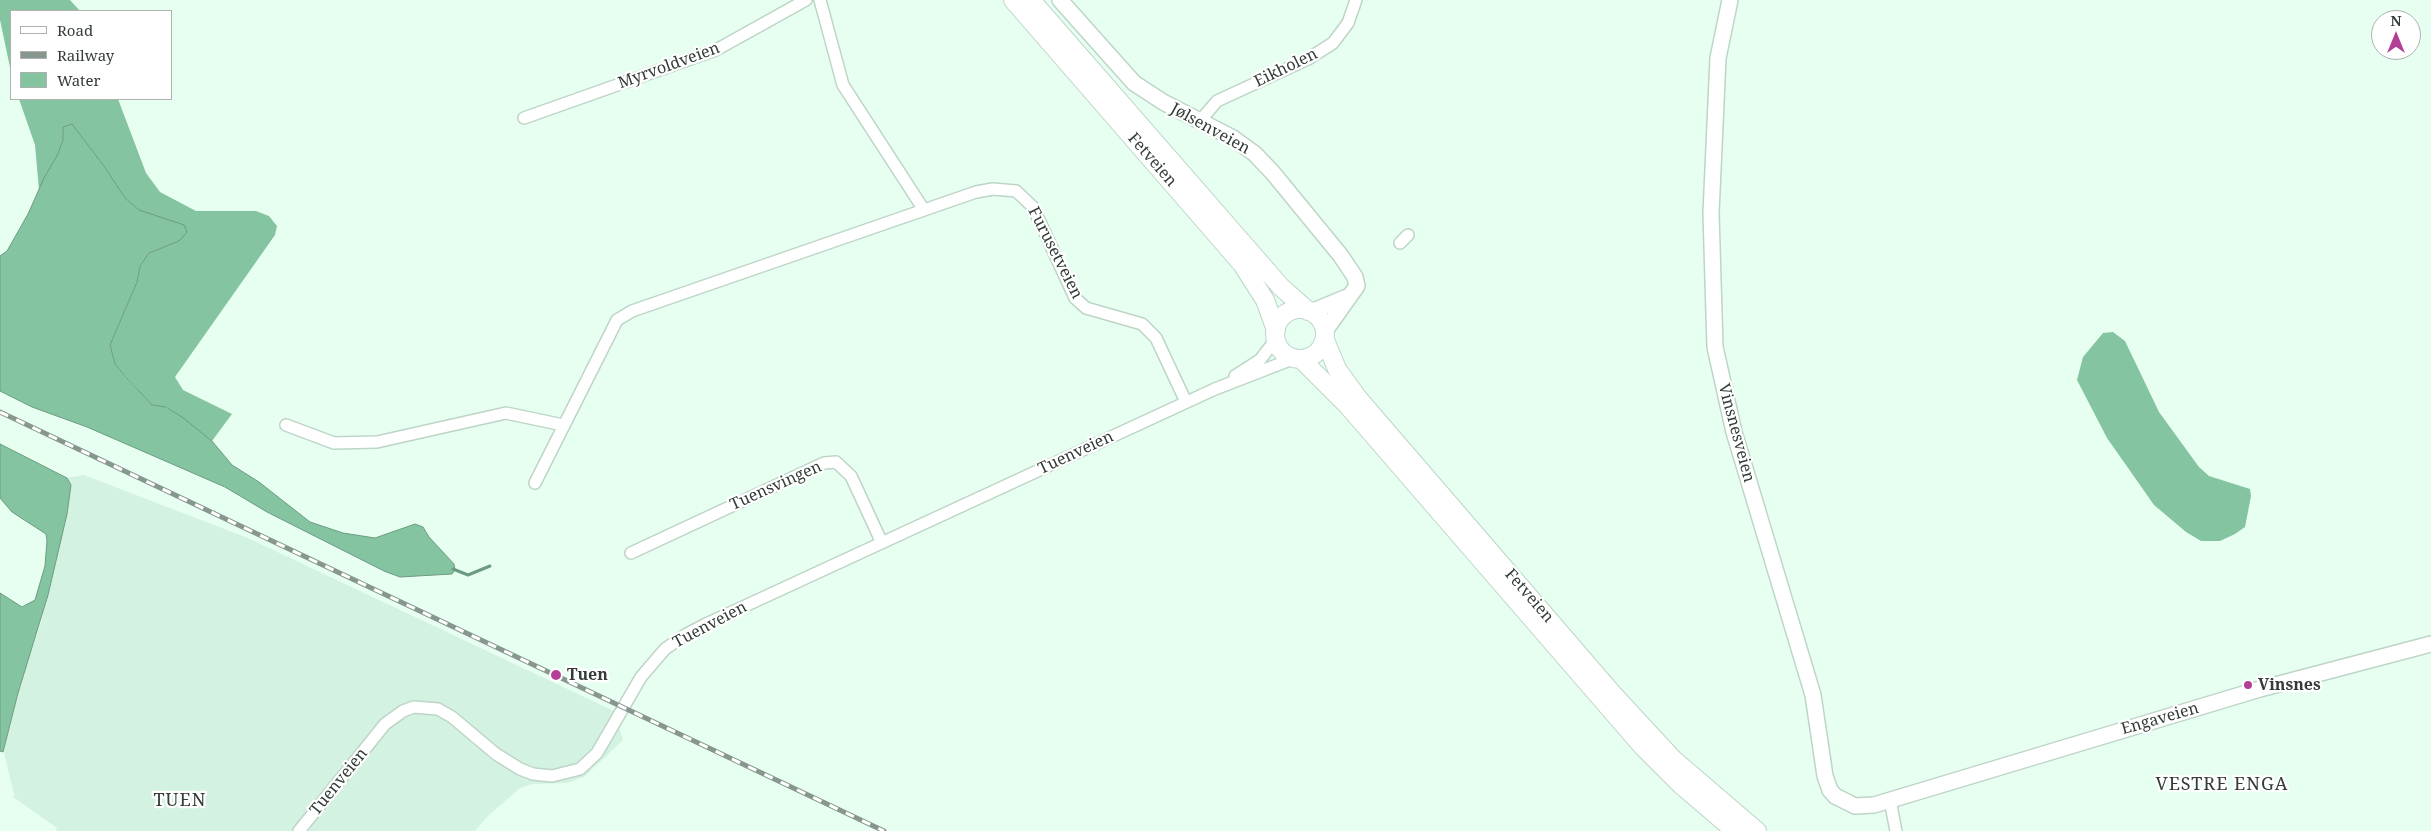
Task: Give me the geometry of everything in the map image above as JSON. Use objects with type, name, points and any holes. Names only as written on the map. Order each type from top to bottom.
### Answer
[{"type":"highway","name":"Fetveien","points":[[1013,0],[1242,264],[1265,300],[1276,335]]},
{"type":"highway","name":"Fetveien","points":[[1031,0],[1270,275],[1310,312]]},
{"type":"highway","points":[[1301,310],[1310,312],[1320,320],[1325,335],[1316,354],[1298,359],[1283,352],[1276,335],[1278,324],[1288,313],[1301,310]]},
{"type":"highway","name":"Fetveien","points":[[1325,335],[1338,369],[1358,398],[1617,698],[1684,770],[1758,831]]},
{"type":"highway","name":"Fetveien","points":[[1298,359],[1348,406],[1643,747],[1681,785],[1735,831]]},
{"type":"main road","name":"Jølsenveien","points":[[1060,0],[1134,83],[1151,96],[1244,146],[1273,173],[1355,276],[1356,286],[1325,335]]},
{"type":"main road","name":"Vinsnesveien","points":[[1730,0],[1718,58],[1716,151],[1711,213],[1712,321],[1721,378],[1734,432],[1813,695],[1827,784],[1841,800],[1855,806],[1874,805],[1890,800]]},
{"type":"main road","points":[[1310,312],[1350,295]]},
{"type":"main road","name":"Engaveien","points":[[1890,800],[2260,689],[2431,644]]},
{"type":"street","name":"Myrvoldveien","points":[[524,118],[716,50],[806,0]]},
{"type":"street","points":[[820,0],[843,85],[924,210]]},
{"type":"street","name":"Eikholen","points":[[1200,121],[1212,104],[1221,98],[1291,68],[1333,43],[1348,23],[1356,0]]},
{"type":"street","name":"Furusetveien","points":[[535,483],[617,320],[632,311],[924,210],[985,190],[1001,188],[1021,194],[1037,215],[1075,298],[1086,308],[1142,324],[1156,338],[1186,402]]},
{"type":"street","name":"Tuenveien","points":[[1215,389],[1260,360],[1276,335]]},
{"type":"street","name":"Tuenveien","points":[[299,831],[385,724],[403,711],[414,707],[438,709],[452,717],[496,754],[520,769],[533,774],[552,776],[580,769],[597,753],[641,677],[665,649],[706,624],[1215,389],[1298,359]]},
{"type":"street","points":[[286,425],[334,443],[377,442],[506,413],[563,425]]},
{"type":"street","name":"Tuensvingen","points":[[631,552],[824,463],[836,462],[851,476],[882,543]]},
{"type":"street","points":[[1890,800],[1896,831]]},
{"type":"shaded area","name":"Tuen","points":[[84,475],[248,538],[614,711],[623,740],[584,777],[567,783],[533,784],[520,788],[488,816],[475,831],[56,831],[57,828],[13,797],[14,794],[3,749],[24,671],[42,620],[67,478]]},
{"type":"green space","points":[[0,0],[70,0],[79,10],[10,10],[10,67],[0,20]]},
{"type":"green space","points":[[19,100],[118,100],[146,173],[160,192],[196,211],[256,211],[269,216],[277,226],[275,235],[175,377],[183,390],[232,414],[212,441],[167,407],[152,405],[115,364],[110,345],[137,282],[140,266],[149,253],[179,241],[155,217],[139,210],[125,198],[104,166],[72,124],[63,127],[63,140],[58,154],[39,190],[35,145]]},
{"type":"green space","points":[[2113,332],[2125,341],[2159,412],[2199,467],[2209,476],[2250,489],[2251,496],[2245,527],[2235,534],[2220,541],[2201,541],[2186,532],[2154,505],[2107,438],[2077,380],[2083,357],[2103,333]]},
{"type":"water","points":[[72,124],[104,166],[125,198],[139,210],[184,225],[187,232],[179,241],[149,253],[140,266],[137,282],[110,345],[115,364],[152,405],[166,407],[182,417],[212,441],[232,465],[259,482],[310,522],[343,533],[375,538],[415,524],[423,527],[429,537],[454,564],[455,570],[452,574],[400,577],[384,571],[267,512],[225,487],[87,427],[32,407],[0,391],[0,256],[7,251],[58,154],[63,140],[63,127]]},
{"type":"water","points":[[0,444],[67,478],[71,485],[67,514],[48,595],[18,693],[3,752],[0,751],[0,593],[22,607],[35,600],[45,566],[47,541],[46,534],[12,512],[0,498]]},
{"type":"waterway","points":[[453,569],[468,575],[490,566]]},
{"type":"railway","points":[[0,412],[884,831]]},
{"type":"place","name":"Tuen","points":[[556,675]]},
{"type":"place","name":"Vinsnes","points":[[2248,685]]},
{"type":"district","name":"VESTRE ENGA","points":[[2222,785]]},
{"type":"district","name":"TUEN","points":[[180,801]]}]
